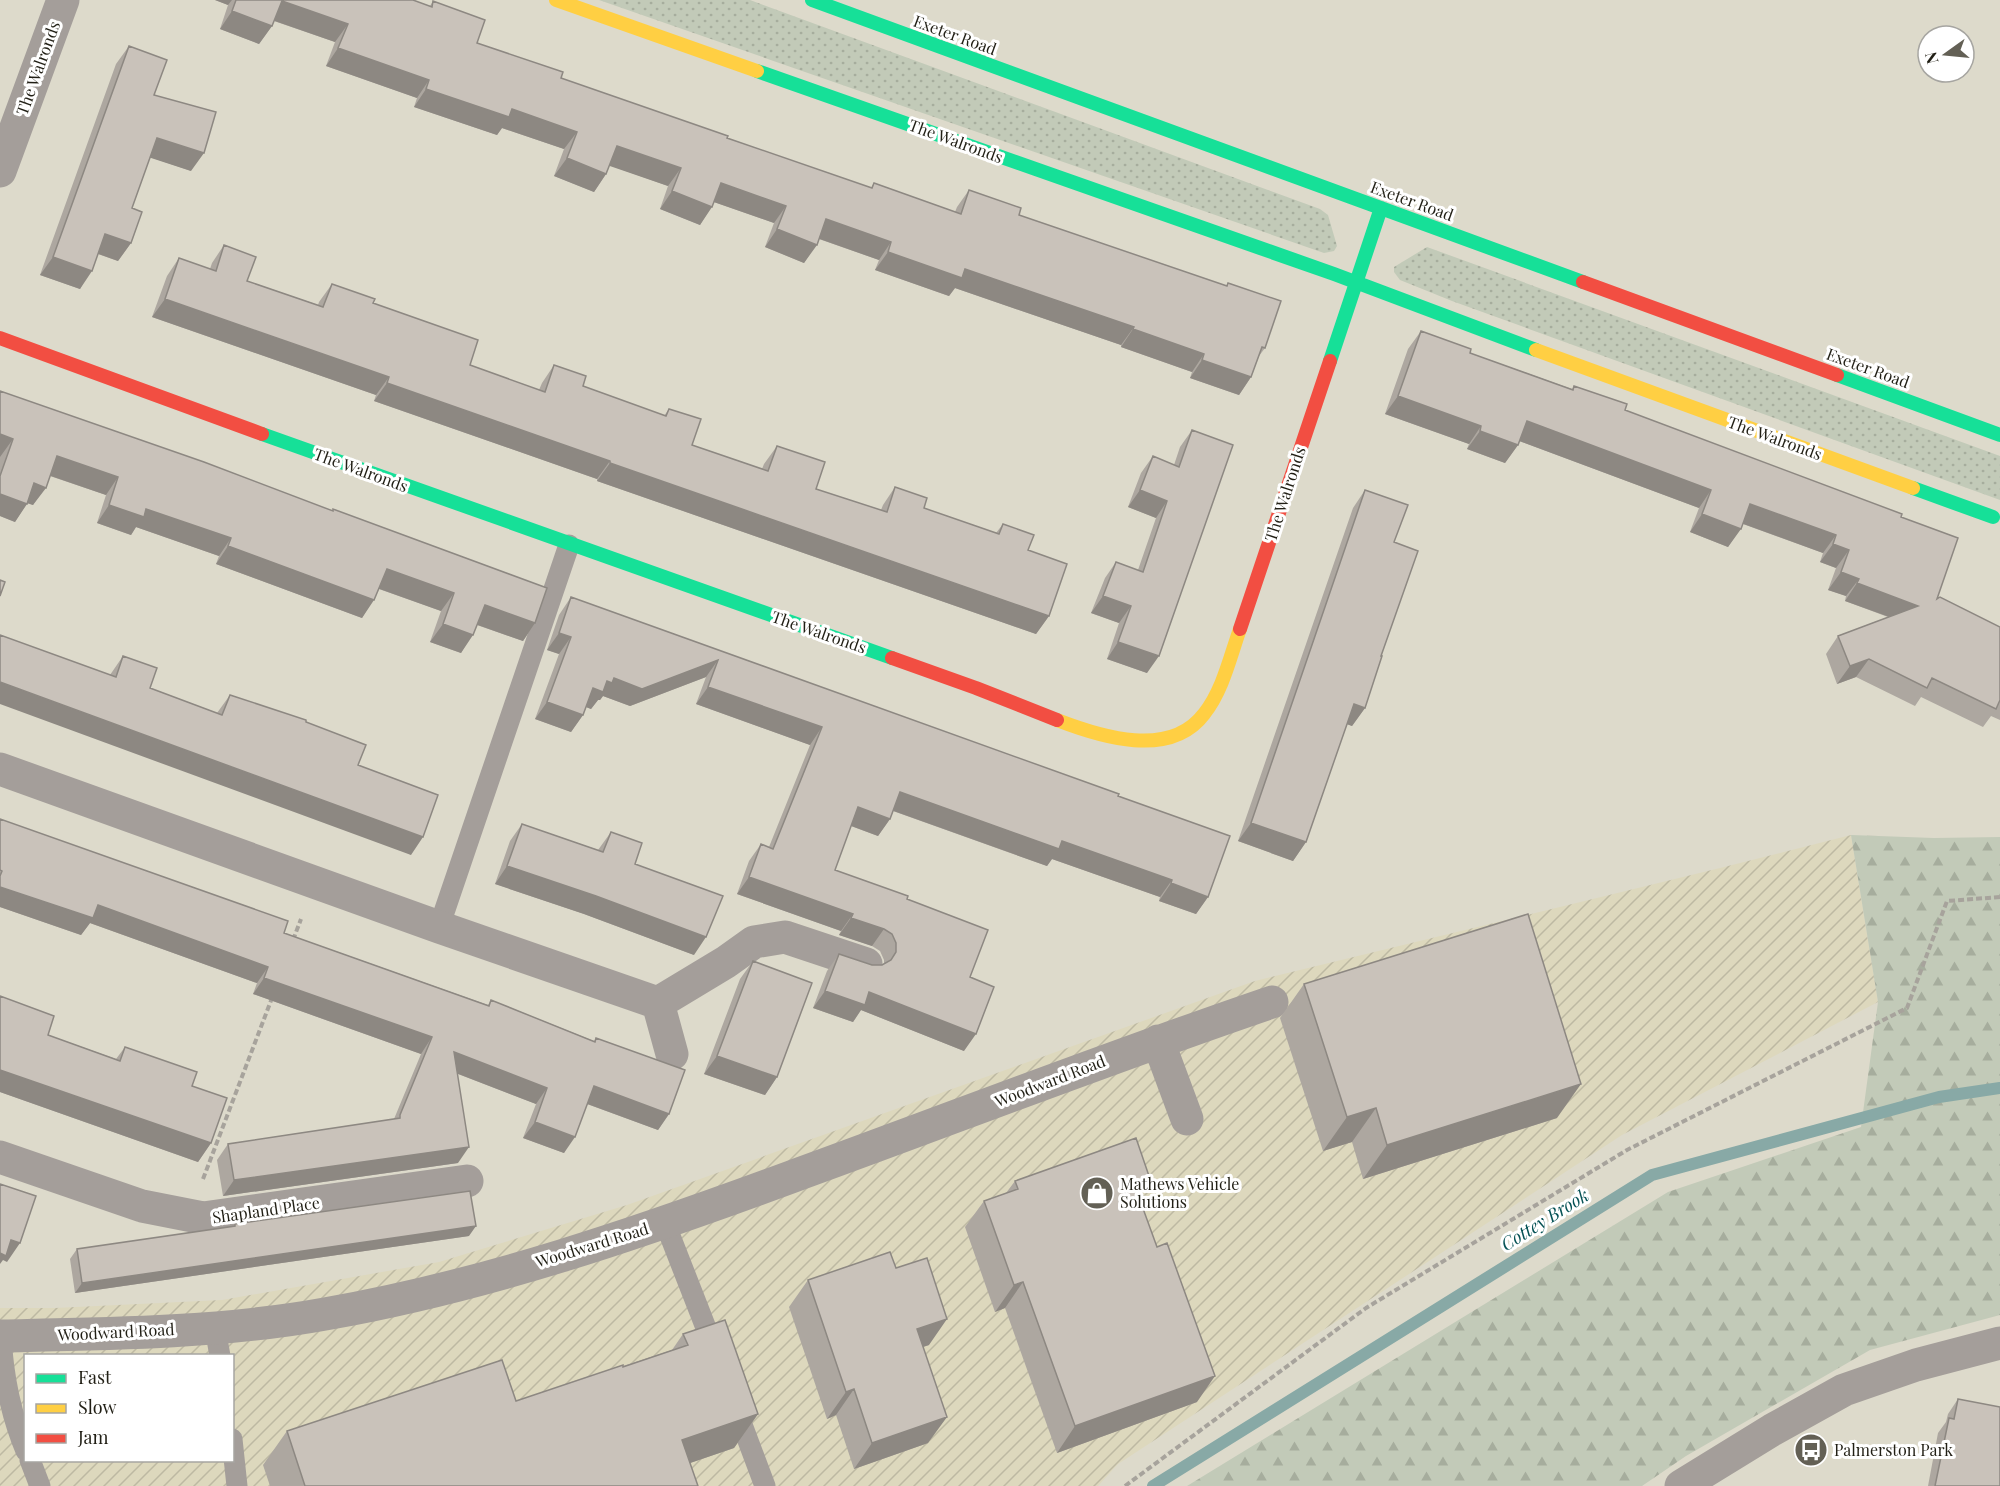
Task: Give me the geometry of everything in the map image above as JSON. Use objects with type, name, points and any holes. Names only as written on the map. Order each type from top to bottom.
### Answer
[{"type":"street","name":"The Walronds","points":[[0,171],[63,0]]},
{"type":"street","name":"The Walronds","points":[[556,0],[1334,274],[1993,517]]},
{"type":"street","name":"Exeter Road","points":[[812,0],[2000,435]]},
{"type":"street","name":"The Walronds","points":[[0,338],[569,545],[957,680],[1087,731],[1126,740],[1155,740],[1189,730],[1208,711],[1230,658],[1381,208]]},
{"type":"street","points":[[0,770],[658,1003]]},
{"type":"street","points":[[658,1003],[726,962],[754,942],[785,937],[866,964]]},
{"type":"street","name":"Woodward Road","points":[[1,1336],[217,1342],[323,1315],[435,1292],[665,1223],[1158,1041],[1272,1002]]},
{"type":"street","points":[[658,1003],[672,1054]]},
{"type":"street","points":[[1158,1041],[1187,1119]]},
{"type":"street","name":"Shapland Place","points":[[0,1157],[142,1206],[203,1218],[467,1180]]},
{"type":"street","points":[[1681,1486],[1772,1430],[1844,1390],[1916,1365],[2000,1343]]},
{"type":"lane","points":[[439,927],[569,545]]},
{"type":"lane","points":[[665,1223],[721,1367]]},
{"type":"lane","points":[[1,1336],[3,1365],[24,1446]]},
{"type":"lane","points":[[729,1389],[765,1486]]},
{"type":"lane","points":[[234,1458],[237,1486]]},
{"type":"lane","points":[[30,1462],[40,1486]]},
{"type":"path","points":[[290,947],[314,882]]},
{"type":"path","points":[[1125,1486],[1376,1302],[1627,1150],[1907,1008],[1947,901],[2000,897]]},
{"type":"path","points":[[203,1218],[201,1183],[274,991]]},
{"type":"shaded area","points":[[1851,835],[1878,1002],[1622,1135],[1118,1464],[1098,1486],[0,1486],[0,1308],[55,1308],[222,1300],[439,1262],[627,1205],[1255,981]]},
{"type":"green space","points":[[599,0],[750,0],[1320,209],[1328,215],[1337,246],[1334,251],[1324,253]]},
{"type":"green space","points":[[1427,247],[2000,456],[2000,500],[1452,301],[1400,280],[1394,272],[1394,267]]},
{"type":"green space","points":[[1851,835],[1934,838],[2000,837],[2000,1315],[1870,1350],[1686,1456],[1642,1486],[1187,1486],[1668,1192],[1861,1127],[1878,1002]]},
{"type":"building","points":[[236,0],[413,0],[432,7],[433,1],[485,20],[477,43],[563,72],[561,78],[728,136],[727,138],[872,188],[874,183],[961,214],[969,190],[1021,208],[1019,215],[1227,286],[1228,283],[1281,301],[1265,348],[1262,347],[1251,377],[1202,360],[1204,354],[1133,329],[1134,327],[965,269],[962,278],[888,252],[891,242],[826,219],[817,245],[777,229],[786,206],[721,183],[712,207],[672,191],[681,168],[617,146],[606,174],[567,158],[577,132],[512,109],[509,117],[426,89],[429,80],[338,48],[348,24],[282,1],[272,26],[232,11]]},
{"type":"building","points":[[129,46],[167,60],[154,95],[216,112],[204,153],[157,138],[132,208],[142,212],[131,243],[105,234],[92,271],[53,257]]},
{"type":"building","points":[[224,245],[256,257],[247,281],[323,307],[332,284],[375,299],[373,303],[478,340],[470,365],[545,392],[554,365],[586,376],[583,386],[666,416],[669,409],[701,419],[692,445],[768,471],[777,446],[825,462],[816,489],[887,512],[895,487],[927,498],[924,508],[999,534],[1003,524],[1034,535],[1028,550],[1067,564],[1049,616],[610,463],[610,461],[387,383],[389,377],[165,299],[179,258],[216,271]]},
{"type":"building","points":[[1421,331],[1471,349],[1470,353],[1573,390],[1574,386],[1627,404],[1625,410],[1902,514],[1901,517],[1958,538],[1937,599],[1940,597],[2000,627],[2000,700],[1996,709],[1932,678],[1927,688],[1869,659],[1850,666],[1838,636],[1918,606],[1857,583],[1859,579],[1841,572],[1849,550],[1833,544],[1836,535],[1750,504],[1741,529],[1702,514],[1711,490],[1527,421],[1518,445],[1480,431],[1481,426],[1398,396]]},
{"type":"building","points":[[0,391],[204,462],[547,588],[535,623],[485,605],[473,635],[443,624],[454,593],[387,569],[374,600],[228,546],[231,538],[146,509],[144,517],[109,505],[118,477],[57,456],[46,488],[34,483],[27,504],[0,494],[0,476],[13,439],[0,434]]},
{"type":"building","points":[[1192,430],[1233,445],[1159,656],[1118,642],[1131,606],[1103,596],[1116,562],[1143,572],[1167,501],[1140,490],[1153,456],[1179,467]]},
{"type":"building","points":[[1365,490],[1408,505],[1394,542],[1418,551],[1365,708],[1354,704],[1306,842],[1251,823]]},
{"type":"building","points":[[0,580],[5,582],[0,596]]},
{"type":"building","points":[[571,597],[1230,836],[1208,897],[1171,883],[1172,880],[1062,841],[1059,849],[900,792],[890,819],[858,807],[835,870],[908,896],[907,899],[988,930],[970,977],[994,987],[976,1034],[869,992],[865,1005],[825,991],[839,954],[872,965],[882,965],[891,960],[896,952],[896,943],[892,934],[851,918],[853,914],[749,877],[761,844],[773,849],[822,727],[708,687],[718,660],[642,689],[614,678],[612,683],[607,681],[603,692],[593,688],[583,715],[547,702],[571,637],[559,633]]},
{"type":"building","points":[[0,635],[116,677],[123,656],[157,668],[150,688],[222,715],[230,695],[306,720],[306,722],[366,745],[358,765],[438,795],[423,837],[0,682]]},
{"type":"building","points":[[0,819],[288,921],[284,933],[489,1006],[491,1000],[595,1042],[596,1038],[685,1070],[669,1114],[594,1086],[575,1137],[535,1122],[547,1088],[454,1052],[469,1147],[234,1180],[228,1144],[400,1118],[432,1037],[264,978],[268,967],[98,905],[93,918],[0,887],[2,871],[0,870]]},
{"type":"building","points":[[522,824],[603,852],[611,832],[642,843],[635,864],[723,896],[706,937],[507,866]]},
{"type":"building","points":[[1528,914],[1581,1084],[1387,1145],[1376,1108],[1347,1117],[1304,984]]},
{"type":"building","points":[[753,961],[812,983],[777,1077],[717,1056]]},
{"type":"building","points":[[0,996],[54,1016],[48,1035],[120,1061],[125,1047],[197,1072],[192,1086],[227,1098],[211,1143],[0,1070]]},
{"type":"building","points":[[1136,1138],[1149,1176],[1133,1181],[1157,1247],[1167,1243],[1215,1376],[1075,1426],[1023,1282],[1014,1285],[984,1201],[1018,1189],[1015,1181]]},
{"type":"building","points":[[0,1184],[36,1196],[20,1243],[11,1240],[6,1256],[0,1253]]},
{"type":"building","points":[[470,1191],[476,1226],[82,1283],[77,1249]]},
{"type":"building","points":[[890,1252],[896,1268],[927,1258],[947,1319],[917,1329],[947,1417],[872,1443],[854,1389],[846,1392],[808,1280]]},
{"type":"building","points":[[725,1320],[758,1414],[682,1440],[698,1486],[305,1486],[287,1431],[502,1360],[516,1401],[688,1345],[683,1334]]},
{"type":"building","points":[[1958,1399],[2000,1407],[2000,1486],[1935,1486],[1949,1418],[1954,1419]]},
{"type":"waterway","name":"Cottey Brook","points":[[1153,1486],[1652,1175],[1939,1097],[2000,1088]]},
{"type":"traffic: fast","points":[[812,0],[1583,282]]},
{"type":"traffic: fast","points":[[757,71],[1334,274],[1536,350]]},
{"type":"traffic: fast","points":[[1330,361],[1381,208]]},
{"type":"traffic: fast","points":[[1837,375],[2000,435]]},
{"type":"traffic: fast","points":[[262,434],[892,658]]},
{"type":"traffic: fast","points":[[1913,488],[1993,517]]},
{"type":"traffic: slow","points":[[556,0],[757,71]]},
{"type":"traffic: slow","points":[[1536,350],[1913,488]]},
{"type":"traffic: slow","points":[[1057,720],[1094,733],[1134,740],[1154,740],[1173,736],[1190,728],[1211,705],[1240,629]]},
{"type":"traffic: jam","points":[[1583,282],[1837,375]]},
{"type":"traffic: jam","points":[[0,338],[262,434]]},
{"type":"traffic: jam","points":[[1240,629],[1330,361]]},
{"type":"traffic: jam","points":[[892,658],[1057,720]]},
{"type":"place","name":"Mathews Vehicle Solutions","points":[[1097,1193]]},
{"type":"place","name":"Palmerston Park","points":[[1811,1450]]}]
